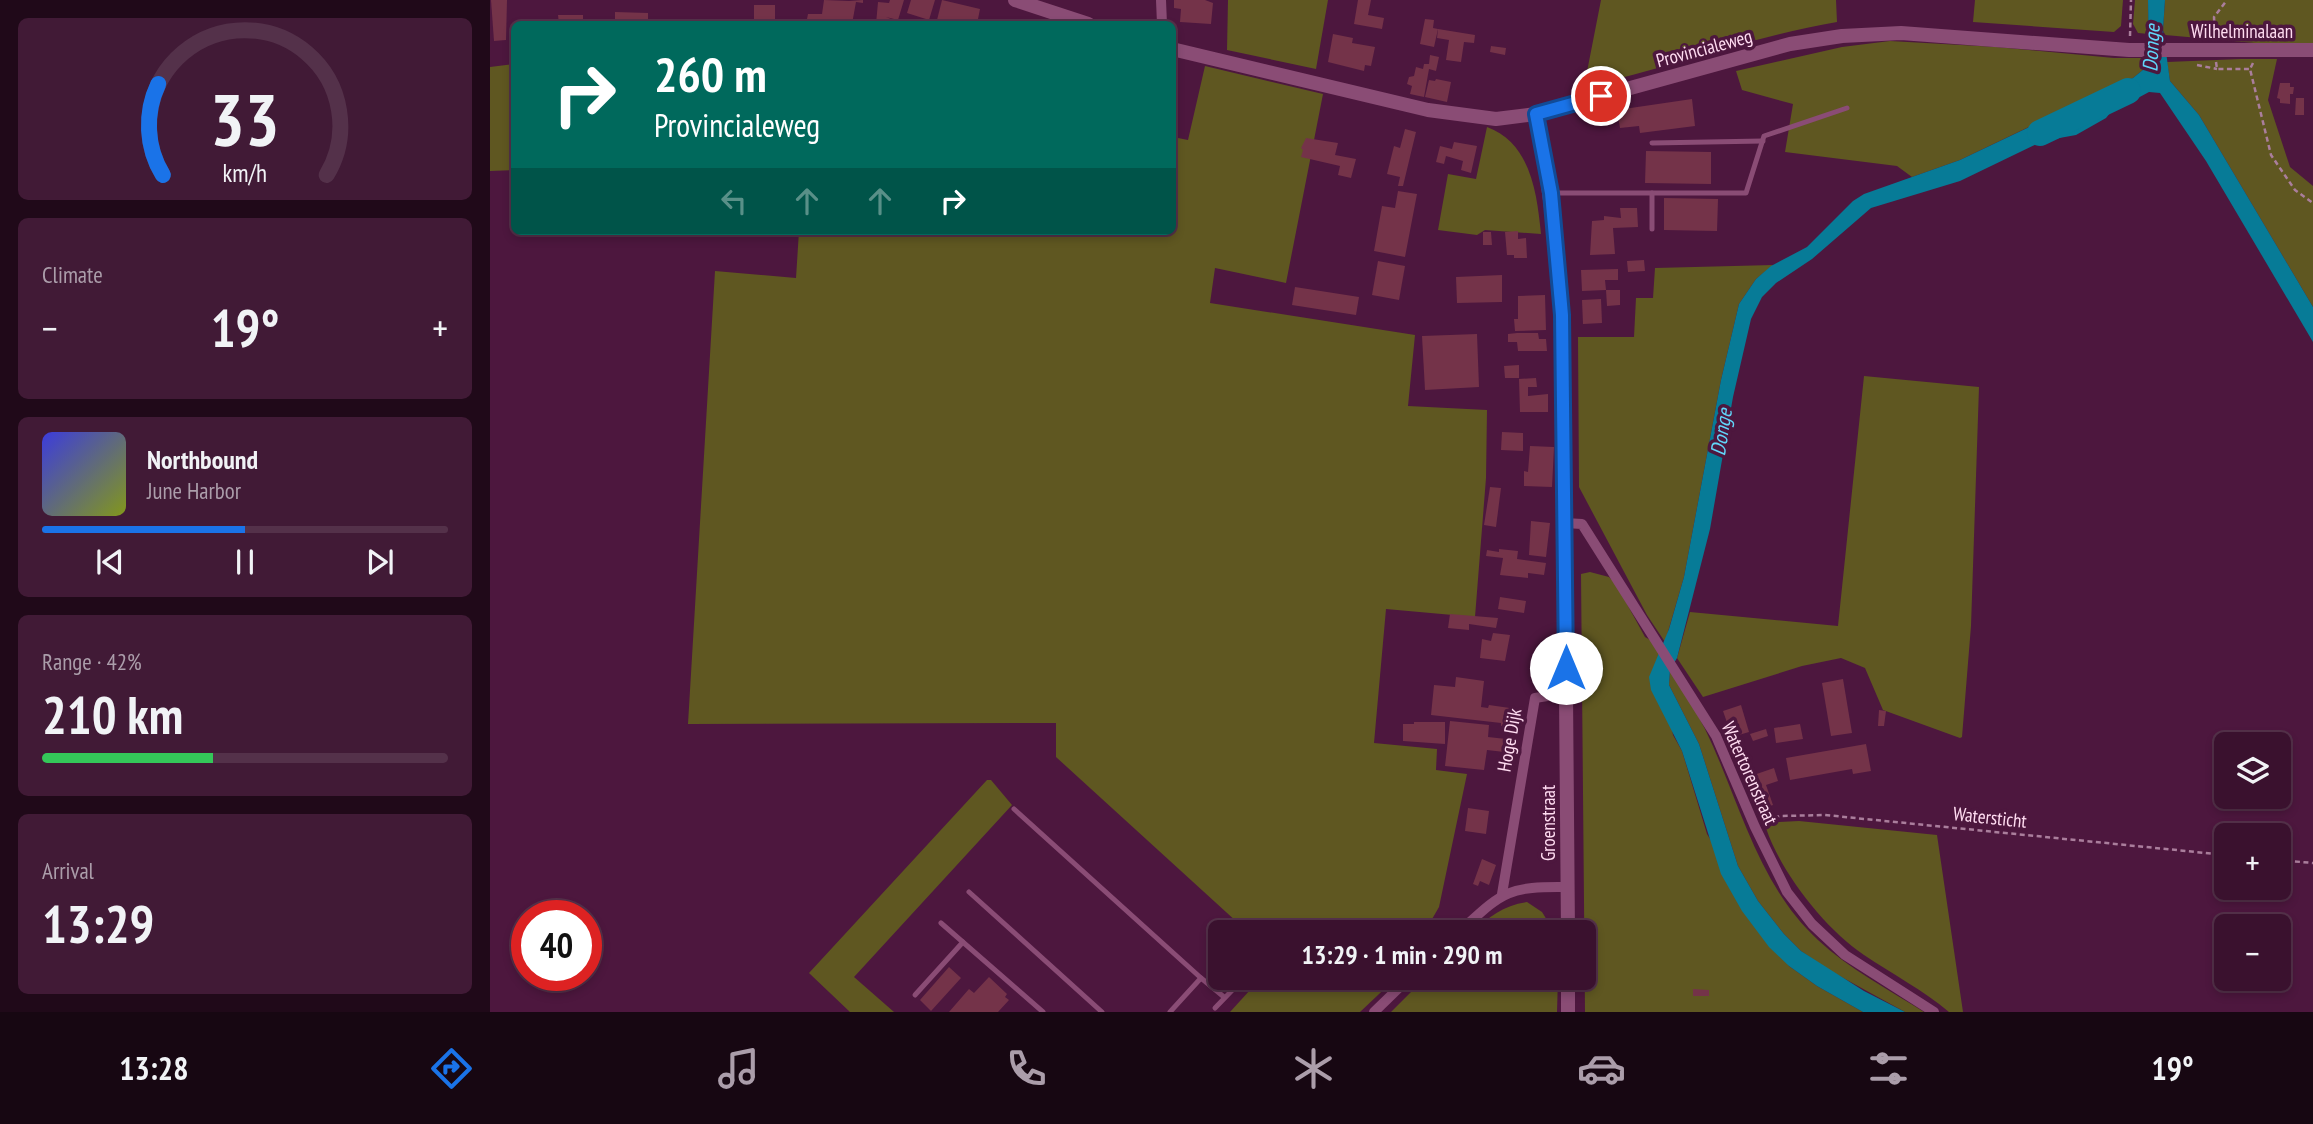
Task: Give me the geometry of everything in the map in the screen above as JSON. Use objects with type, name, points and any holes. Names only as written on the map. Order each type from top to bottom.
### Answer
[{"type":"street","points":[[1015,0],[1079,21]]},
{"type":"street","points":[[1161,0],[1162,21]]},
{"type":"street","name":"Provincialeweg","points":[[1176,50],[1428,110],[1496,119],[1536,114],[1790,44],[1842,36],[1902,33],[2129,50]]},
{"type":"street","name":"Wilhelminalaan","points":[[2129,50],[2313,50]]},
{"type":"street","points":[[1536,114],[1551,193],[1560,273],[1566,693]]},
{"type":"street","name":"Watertorenstraat","points":[[1565,523],[1582,524],[1716,736],[1752,822],[1787,892],[1812,924],[1845,956],[1934,1012]]},
{"type":"street","name":"Groenstraat","points":[[1502,894],[1534,887],[1567,887],[1566,693]]},
{"type":"street","name":"Hoge Dijk","points":[[1502,894],[1535,698],[1566,693]]},
{"type":"street","points":[[1567,887],[1567,920]]},
{"type":"street","points":[[1473,920],[1502,894]]},
{"type":"street","points":[[1374,1012],[1397,990]]},
{"type":"street","points":[[1568,990],[1568,1012]]},
{"type":"lane","points":[[1551,193],[1746,193],[1765,136],[1847,108]]},
{"type":"lane","points":[[1652,143],[1763,141]]},
{"type":"lane","points":[[1652,193],[1652,229]]},
{"type":"lane","points":[[1014,809],[1224,997]]},
{"type":"lane","points":[[969,892],[1102,1012]]},
{"type":"lane","points":[[941,923],[1043,1012]]},
{"type":"lane","points":[[915,995],[963,942]]},
{"type":"lane","points":[[1170,1012],[1201,978]]},
{"type":"lane","points":[[1215,1009],[1231,990]]},
{"type":"path","points":[[2129,50],[2131,0]]},
{"type":"path","points":[[2227,0],[2214,17],[2217,69],[2250,69],[2271,155],[2295,190],[2313,203]]},
{"type":"path","name":"Watersticht","points":[[1752,822],[1781,816],[1825,815],[2214,854]]},
{"type":"path","points":[[2291,861],[2313,863]]},
{"type":"shaded area","points":[[1228,0],[1328,0],[1316,69],[1227,50]]},
{"type":"shaded area","points":[[1601,0],[1836,0],[1837,22],[1773,36],[1584,87]]},
{"type":"shaded area","points":[[1975,0],[2123,0],[2121,26],[2114,32],[1973,22]]},
{"type":"shaded area","points":[[2135,0],[2148,0],[2149,34],[2138,33],[2133,24]]},
{"type":"shaded area","points":[[2165,0],[2313,0],[2313,45],[2278,45],[2165,35]]},
{"type":"shaded area","points":[[1890,41],[2114,58],[2149,58],[2149,65],[2133,78],[2100,91],[2093,111],[2080,126],[2073,123],[2064,110],[1960,160],[1912,177],[1897,166],[1785,152],[1793,104],[1742,90],[1736,71],[1842,47]]},
{"type":"shaded area","points":[[2277,59],[2268,100],[2290,167],[2313,186],[2313,307],[2199,115],[2170,81],[2167,62]]},
{"type":"shaded area","points":[[511,64],[511,170],[490,171],[490,67]]},
{"type":"shaded area","points":[[1205,66],[1323,94],[1286,283],[1215,268],[1210,303],[1415,335],[1408,406],[1487,410],[1486,478],[1475,617],[1386,609],[1374,743],[1437,749],[1436,770],[1467,774],[1439,907],[1432,920],[1235,920],[1056,757],[1056,723],[688,724],[715,271],[796,278],[799,235],[1176,235],[1176,138],[1188,140]]},
{"type":"shaded area","points":[[1487,127],[1502,135],[1522,157],[1534,187],[1541,234],[1485,230],[1477,235],[1438,230],[1448,174],[1476,179]]},
{"type":"shaded area","points":[[1773,265],[1756,279],[1739,304],[1721,380],[1684,577],[1665,642],[1647,615],[1579,487],[1578,337],[1634,337],[1636,298],[1653,298],[1655,268]]},
{"type":"shaded area","points":[[1864,376],[1979,387],[1971,626],[1960,738],[1883,710],[1865,668],[1841,658],[1802,666],[1703,697],[1677,658],[1690,612],[1838,626]]},
{"type":"shaded area","points":[[1590,572],[1609,577],[1616,584],[1645,637],[1652,641],[1660,654],[1673,735],[1682,751],[1707,834],[1789,966],[1817,986],[1863,1012],[1585,1012],[1585,990],[1596,990],[1596,920],[1584,920],[1581,574]]},
{"type":"shaded area","points":[[1670,669],[1705,729],[1765,868],[1797,918],[1843,960],[1924,1012],[1905,1012],[1827,969],[1801,951],[1758,901],[1738,866],[1699,744],[1669,685]]},
{"type":"shaded area","points":[[987,780],[991,780],[1012,805],[854,977],[894,1012],[850,1012],[809,973]]},
{"type":"shaded area","points":[[1799,821],[1937,835],[1963,1012],[1949,1012],[1864,955],[1834,931],[1806,899],[1782,863],[1766,828],[1779,822]]},
{"type":"shaded area","points":[[1527,902],[1542,912],[1547,920],[1487,920],[1511,906]]},
{"type":"shaded area","points":[[1250,990],[1383,990],[1360,1012],[1230,1012]]},
{"type":"shaded area","points":[[1413,990],[1558,990],[1557,1012],[1391,1012]]},
{"type":"water","points":[[2148,0],[2165,0],[2163,30],[2170,81],[2199,115],[2313,307],[2313,342],[2206,161],[2160,93],[2149,92],[2076,135],[2043,141],[1960,181],[1871,208],[1812,259],[1776,283],[1762,297],[1751,319],[1733,397],[1710,529],[1677,658],[1670,670],[1669,685],[1699,744],[1738,866],[1758,901],[1801,951],[1864,991],[1905,1012],[1863,1012],[1817,986],[1789,966],[1769,947],[1742,911],[1721,874],[1682,751],[1651,690],[1649,677],[1669,629],[1684,577],[1721,380],[1739,304],[1756,279],[1771,266],[1807,247],[1853,201],[1864,194],[1960,160],[2065,110],[2073,123],[2080,126],[2093,111],[2100,91],[2133,78],[2149,65]]},
{"type":"building","points":[[491,0],[507,0],[506,40],[494,41]]},
{"type":"building","points":[[824,0],[863,0],[863,3],[856,2],[853,21],[807,21],[808,14],[822,14]]},
{"type":"building","points":[[890,0],[904,0],[898,20],[886,17],[896,21],[876,21],[878,2],[889,3]]},
{"type":"building","points":[[911,0],[935,0],[929,20],[907,13]]},
{"type":"building","points":[[942,0],[980,9],[978,21],[937,21]]},
{"type":"building","points":[[1174,0],[1205,0],[1213,3],[1211,24],[1180,22],[1181,9],[1174,8]]},
{"type":"building","points":[[1358,0],[1371,0],[1368,15],[1384,18],[1382,29],[1354,24]]},
{"type":"building","points":[[754,5],[775,5],[775,20],[754,20]]},
{"type":"building","points":[[615,12],[648,13],[648,21],[615,21]]},
{"type":"building","points":[[558,15],[583,15],[583,21],[559,21]]},
{"type":"building","points":[[1425,19],[1434,20],[1433,28],[1438,29],[1434,47],[1420,44]]},
{"type":"building","points":[[1438,29],[1475,35],[1474,43],[1464,42],[1461,62],[1446,60],[1449,40],[1437,38]]},
{"type":"building","points":[[1333,34],[1353,38],[1352,43],[1375,47],[1371,66],[1365,65],[1364,71],[1328,62]]},
{"type":"building","points":[[1491,46],[1506,48],[1505,55],[1490,52]]},
{"type":"building","points":[[1430,55],[1439,57],[1436,71],[1429,69],[1424,97],[1410,94],[1412,86],[1407,84],[1409,77],[1414,76],[1416,67],[1423,69],[1424,64],[1429,64]]},
{"type":"building","points":[[1429,80],[1451,82],[1447,102],[1425,97]]},
{"type":"building","points":[[2280,83],[2290,83],[2290,87],[2294,87],[2293,94],[2290,94],[2290,104],[2280,103],[2277,98]]},
{"type":"building","points":[[2296,98],[2304,98],[2304,115],[2295,115]]},
{"type":"building","points":[[1692,99],[1695,126],[1640,133],[1639,126],[1620,128],[1617,110]]},
{"type":"building","points":[[1405,129],[1416,132],[1403,186],[1398,186],[1400,177],[1387,174],[1394,146],[1400,148]]},
{"type":"building","points":[[1306,138],[1338,143],[1335,155],[1356,159],[1351,178],[1338,175],[1340,166],[1301,157],[1301,148]]},
{"type":"building","points":[[1454,142],[1477,146],[1471,173],[1461,170],[1463,161],[1446,156],[1444,164],[1436,162],[1440,146],[1452,149]]},
{"type":"building","points":[[1646,151],[1711,152],[1711,184],[1645,183]]},
{"type":"building","points":[[1398,191],[1417,194],[1405,257],[1374,251],[1382,206],[1395,208]]},
{"type":"building","points":[[1664,198],[1718,199],[1717,231],[1664,230]]},
{"type":"building","points":[[1620,208],[1637,208],[1638,227],[1613,228],[1615,254],[1590,255],[1592,221],[1604,220],[1604,216],[1621,218]]},
{"type":"building","points":[[1518,231],[1518,239],[1526,238],[1527,258],[1507,255],[1505,232]]},
{"type":"building","points":[[1483,232],[1491,232],[1492,245],[1483,245]]},
{"type":"building","points":[[1644,260],[1645,271],[1628,272],[1627,261]]},
{"type":"building","points":[[1378,261],[1405,266],[1399,300],[1372,295]]},
{"type":"building","points":[[1618,269],[1618,280],[1605,280],[1606,290],[1582,291],[1581,270]]},
{"type":"building","points":[[1502,275],[1502,302],[1457,303],[1456,277]]},
{"type":"building","points":[[1295,287],[1359,297],[1356,315],[1292,305]]},
{"type":"building","points":[[1606,290],[1620,290],[1620,305],[1607,306]]},
{"type":"building","points":[[1545,295],[1546,330],[1515,331],[1518,296]]},
{"type":"building","points":[[1601,299],[1602,323],[1583,324],[1582,300]]},
{"type":"building","points":[[1538,333],[1539,339],[1546,339],[1547,351],[1518,351],[1517,342],[1508,342],[1508,334]]},
{"type":"building","points":[[1477,334],[1479,387],[1425,390],[1422,336]]},
{"type":"building","points":[[1519,365],[1519,378],[1505,378],[1504,366]]},
{"type":"building","points":[[1536,378],[1537,387],[1528,387],[1528,396],[1548,394],[1548,412],[1520,412],[1519,379]]},
{"type":"building","points":[[1502,432],[1523,433],[1523,451],[1501,450]]},
{"type":"building","points":[[1530,446],[1554,447],[1552,487],[1524,486],[1524,471],[1528,472]]},
{"type":"building","points":[[1490,487],[1501,488],[1496,527],[1484,525]]},
{"type":"building","points":[[1531,521],[1550,523],[1546,557],[1529,555]]},
{"type":"building","points":[[1499,549],[1518,551],[1517,559],[1546,563],[1544,575],[1528,573],[1528,578],[1500,575],[1503,558],[1486,556],[1487,550],[1499,552]]},
{"type":"building","points":[[1500,597],[1526,601],[1524,613],[1498,609]]},
{"type":"building","points":[[1450,614],[1498,618],[1496,628],[1469,624],[1469,630],[1448,628]]},
{"type":"building","points":[[1493,633],[1510,635],[1505,661],[1480,658],[1482,639],[1491,641]]},
{"type":"building","points":[[1456,677],[1484,681],[1481,707],[1488,708],[1489,705],[1524,710],[1522,726],[1508,724],[1507,727],[1501,726],[1501,723],[1431,715],[1434,685],[1455,687]]},
{"type":"building","points":[[1843,679],[1852,733],[1831,736],[1822,683]]},
{"type":"building","points":[[1741,705],[1749,732],[1732,737],[1723,711]]},
{"type":"building","points":[[1879,710],[1886,711],[1884,726],[1878,726]]},
{"type":"building","points":[[1450,721],[1489,725],[1488,737],[1515,740],[1513,753],[1487,750],[1484,770],[1445,766]]},
{"type":"building","points":[[1445,722],[1445,744],[1403,741],[1403,724]]},
{"type":"building","points":[[1800,724],[1803,739],[1776,743],[1774,728]]},
{"type":"building","points":[[1766,729],[1768,736],[1753,741],[1750,734]]},
{"type":"building","points":[[1866,744],[1871,771],[1853,774],[1852,769],[1790,780],[1786,758]]},
{"type":"building","points":[[1774,768],[1778,781],[1766,785],[1773,805],[1759,810],[1755,790],[1750,791],[1745,778]]},
{"type":"building","points":[[1468,808],[1489,811],[1486,834],[1465,831]]},
{"type":"building","points":[[1482,859],[1496,865],[1489,885],[1480,881],[1478,886],[1473,884]]},
{"type":"building","points":[[949,967],[961,978],[931,1011],[920,1000]]},
{"type":"building","points":[[989,977],[1007,994],[1005,997],[1009,1000],[998,1012],[949,1012],[969,989],[974,993]]},
{"type":"building","points":[[1693,989],[1709,990],[1709,996],[1693,996]]},
{"type":"waterway","name":"Donge","points":[[2040,133],[2128,91]]},
{"type":"route","points":[[1566,668],[1560,273],[1551,193],[1536,114],[1601,96]]}]
